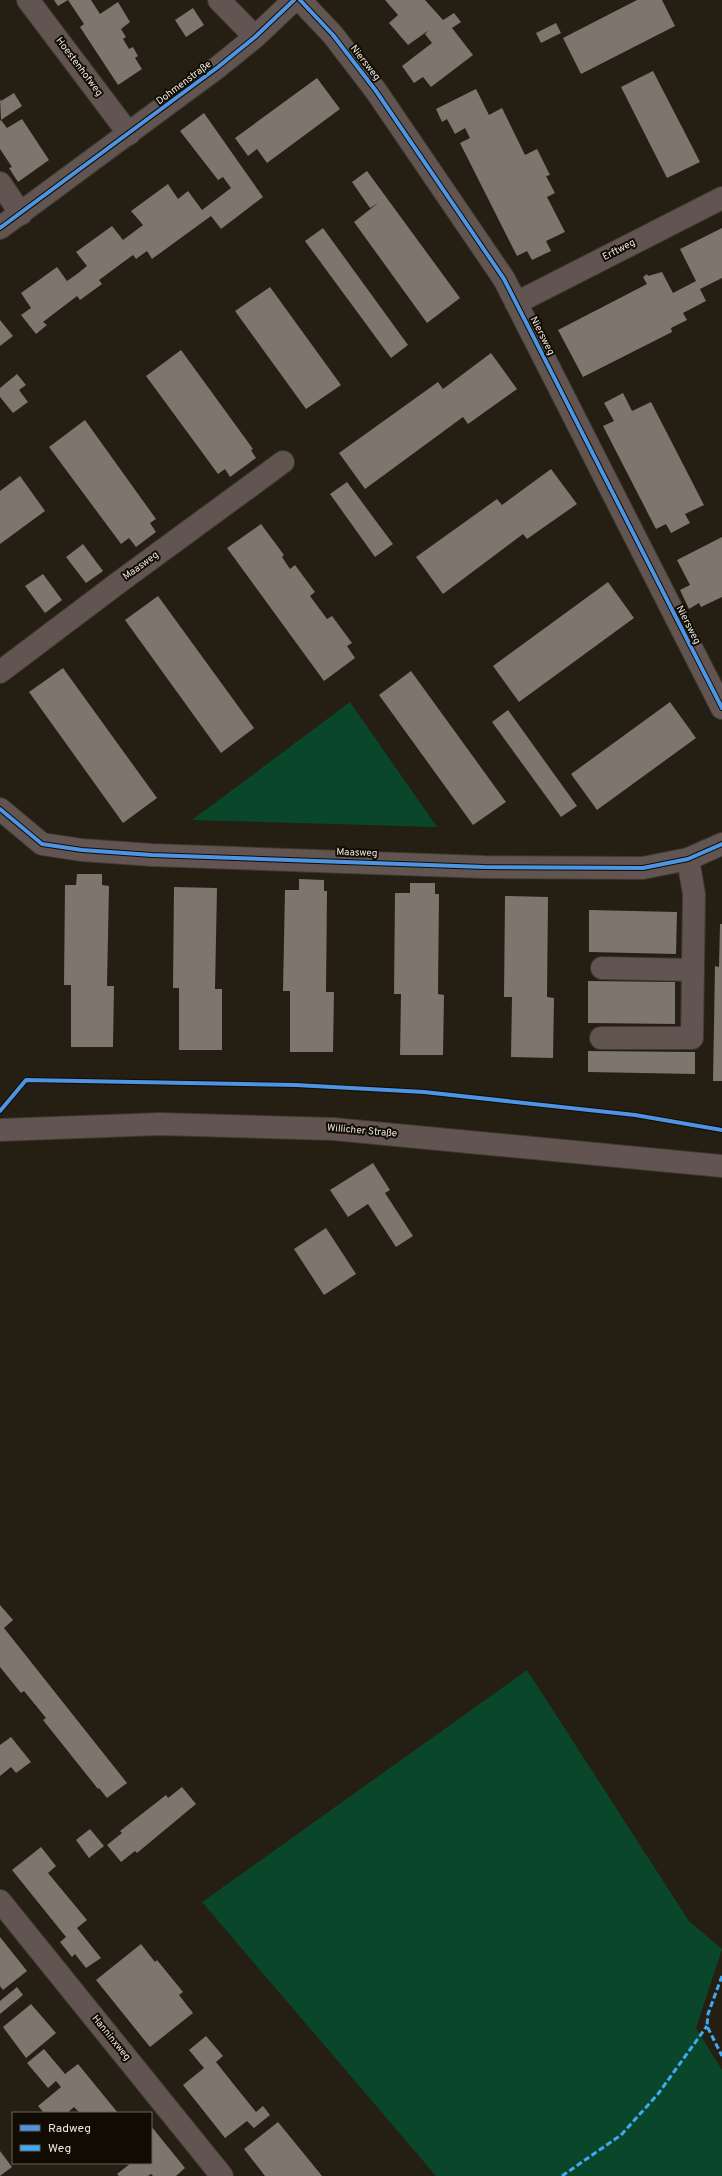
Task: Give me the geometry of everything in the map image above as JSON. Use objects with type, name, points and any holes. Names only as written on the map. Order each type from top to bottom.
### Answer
[{"type":"street","name":"Hoestenhofweg","points":[[28,0],[129,134]]},
{"type":"street","points":[[219,0],[255,37]]},
{"type":"street","name":"Dohmenstraße","points":[[0,228],[129,134],[255,37],[294,0]]},
{"type":"street","name":"Niersweg","points":[[300,0],[333,35],[376,91],[504,279],[722,708]]},
{"type":"street","points":[[0,183],[21,214]]},
{"type":"street","name":"Erftweg","points":[[516,303],[722,198]]},
{"type":"street","name":"Maasweg","points":[[0,672],[283,462]]},
{"type":"street","name":"Maasweg","points":[[0,809],[42,844],[124,854],[484,867],[643,868],[688,859],[722,844]]},
{"type":"street","points":[[601,1038],[692,1038],[694,894],[688,859]]},
{"type":"street","points":[[602,968],[693,970]]},
{"type":"street","name":"Willicher Straße","points":[[0,1130],[160,1124],[333,1128],[722,1166]]},
{"type":"street","name":"Hanninxweg","points":[[0,1901],[222,2176]]},
{"type":"green space","points":[[350,702],[437,827],[192,820]]},
{"type":"green space","points":[[527,1670],[689,1921],[722,1949],[696,2028],[722,2070],[722,2176],[436,2176],[202,1902]]},
{"type":"building","points":[[54,0],[68,0],[58,6]]},
{"type":"building","points":[[68,0],[91,0],[100,14],[118,2],[130,22],[121,29],[126,37],[123,39],[129,49],[133,47],[138,56],[135,58],[142,69],[118,85],[80,27],[84,24]]},
{"type":"building","points":[[385,0],[425,0],[443,20],[454,13],[461,22],[452,28],[473,55],[431,87],[423,77],[414,83],[402,66],[432,43],[425,34],[429,30],[408,45],[389,23],[398,15]]},
{"type":"building","points":[[637,0],[662,0],[675,26],[581,74],[563,38]]},
{"type":"building","points":[[193,8],[204,25],[186,37],[175,20]]},
{"type":"building","points":[[556,23],[561,33],[541,43],[536,33]]},
{"type":"building","points":[[653,71],[700,162],[667,178],[621,87]]},
{"type":"building","points":[[317,78],[340,109],[267,163],[257,149],[248,156],[235,138]]},
{"type":"building","points":[[476,89],[489,115],[502,108],[525,155],[537,149],[550,175],[546,176],[555,193],[547,197],[565,232],[546,241],[551,251],[532,260],[527,251],[517,256],[460,143],[470,138],[465,128],[455,134],[447,119],[442,122],[436,109]]},
{"type":"building","points":[[14,93],[22,106],[1,120],[0,99],[1,101]]},
{"type":"building","points":[[204,113],[263,197],[221,229],[211,216],[152,259],[147,251],[136,259],[133,255],[99,280],[102,284],[80,300],[77,296],[43,322],[47,325],[36,334],[21,315],[31,308],[21,293],[57,267],[67,281],[77,274],[87,266],[76,252],[112,226],[123,240],[143,225],[131,211],[168,184],[178,199],[188,191],[202,210],[231,188],[223,177],[218,180],[180,131]]},
{"type":"building","points":[[22,119],[49,160],[18,182],[9,168],[12,167],[0,149],[0,121],[1,120],[7,128]]},
{"type":"building","points":[[367,171],[460,298],[427,323],[354,222],[378,203],[370,208],[352,182]]},
{"type":"building","points":[[323,228],[408,345],[391,358],[305,241]]},
{"type":"building","points":[[722,228],[722,278],[700,289],[706,301],[683,313],[687,320],[671,328],[672,332],[583,377],[558,330],[647,284],[643,277],[647,274],[648,276],[662,272],[673,293],[696,281],[680,249]]},
{"type":"building","points":[[270,287],[341,385],[306,409],[235,311]]},
{"type":"building","points":[[0,320],[13,336],[0,346]]},
{"type":"building","points":[[181,350],[253,449],[251,450],[256,458],[230,477],[225,469],[218,474],[146,376]]},
{"type":"building","points":[[491,353],[517,389],[468,424],[463,417],[365,489],[339,453],[438,382],[443,389]]},
{"type":"building","points":[[17,374],[26,385],[19,390],[28,402],[13,413],[0,397],[0,388]]},
{"type":"building","points":[[623,393],[632,411],[651,402],[704,505],[685,514],[690,523],[671,533],[666,524],[656,529],[603,426],[614,421],[604,403]]},
{"type":"building","points":[[85,420],[156,519],[150,523],[156,532],[136,547],[129,538],[121,544],[49,447]]},
{"type":"building","points":[[551,469],[577,504],[527,539],[523,534],[443,594],[416,557],[497,499],[502,505]]},
{"type":"building","points":[[20,476],[45,511],[0,544],[0,491]]},
{"type":"building","points":[[347,482],[393,544],[375,557],[330,494]]},
{"type":"building","points":[[261,524],[284,555],[282,557],[290,569],[295,565],[315,592],[310,596],[327,619],[332,616],[352,643],[347,646],[355,658],[324,681],[227,548]]},
{"type":"building","points":[[722,537],[722,597],[701,607],[699,603],[689,609],[680,590],[690,585],[677,560]]},
{"type":"building","points":[[83,544],[103,571],[86,583],[66,557]]},
{"type":"building","points":[[43,574],[62,600],[45,613],[25,586]]},
{"type":"building","points":[[608,582],[634,618],[519,702],[493,666]]},
{"type":"building","points":[[158,596],[254,728],[221,753],[125,620]]},
{"type":"building","points":[[63,668],[157,798],[123,823],[29,692]]},
{"type":"building","points":[[411,671],[506,802],[473,825],[379,695]]},
{"type":"building","points":[[670,702],[696,738],[597,810],[571,774]]},
{"type":"building","points":[[508,710],[577,806],[561,817],[492,722]]},
{"type":"building","points":[[77,874],[102,874],[102,885],[109,886],[107,986],[114,986],[113,1047],[71,1047],[71,985],[64,985],[65,885],[76,885]]},
{"type":"building","points":[[299,879],[324,880],[324,891],[327,891],[326,992],[334,992],[333,1052],[290,1052],[290,991],[283,991],[285,890],[299,890]]},
{"type":"building","points":[[410,883],[435,883],[435,894],[439,894],[438,994],[444,995],[443,1055],[400,1055],[401,994],[394,994],[395,893],[410,893]]},
{"type":"building","points":[[174,887],[217,888],[215,989],[222,989],[222,1050],[179,1050],[179,988],[173,988]]},
{"type":"building","points":[[505,896],[548,897],[547,997],[554,998],[553,1058],[511,1057],[512,997],[504,997]]},
{"type":"building","points":[[589,910],[677,912],[676,954],[589,952]]},
{"type":"building","points":[[720,924],[722,924],[722,1081],[713,1081],[715,966],[719,967]]},
{"type":"building","points":[[588,981],[675,982],[675,1024],[588,1023]]},
{"type":"building","points":[[588,1051],[695,1052],[695,1074],[588,1072]]},
{"type":"building","points":[[373,1163],[390,1190],[385,1193],[413,1236],[396,1247],[368,1204],[348,1217],[330,1190]]},
{"type":"building","points":[[326,1228],[356,1274],[324,1295],[294,1249]]},
{"type":"building","points":[[0,1605],[13,1620],[4,1628],[127,1783],[107,1798],[99,1788],[98,1789],[43,1720],[46,1718],[24,1691],[21,1693],[0,1667]]},
{"type":"building","points":[[11,1737],[31,1762],[16,1773],[11,1767],[0,1776],[0,1745]]},
{"type":"building","points":[[182,1787],[196,1804],[137,1853],[135,1851],[121,1862],[107,1845],[122,1833],[120,1831],[166,1795],[168,1798]]},
{"type":"building","points":[[90,1829],[104,1846],[89,1858],[76,1840]]},
{"type":"building","points":[[41,1847],[56,1866],[48,1873],[87,1920],[77,1928],[101,1958],[86,1968],[75,1954],[72,1957],[60,1942],[66,1937],[12,1870]]},
{"type":"building","points":[[0,1937],[27,1971],[3,1990],[0,1986]]},
{"type":"building","points":[[141,1944],[155,1962],[157,1960],[183,1992],[179,1995],[193,2013],[150,2047],[96,1980]]},
{"type":"building","points":[[17,1987],[23,1995],[0,2014],[0,2001]]},
{"type":"building","points":[[31,2004],[56,2033],[26,2058],[3,2027]]},
{"type":"building","points":[[206,2036],[223,2056],[216,2062],[256,2112],[263,2106],[270,2115],[254,2128],[247,2121],[225,2138],[183,2085],[204,2068],[189,2050]]},
{"type":"building","points":[[44,2049],[65,2074],[78,2064],[117,2112],[79,2112],[74,2107],[68,2112],[43,2112],[38,2106],[61,2087],[56,2081],[48,2088],[27,2063]]},
{"type":"building","points":[[278,2122],[322,2176],[265,2176],[244,2149]]},
{"type":"building","points":[[152,2127],[185,2168],[176,2176],[153,2176],[151,2174],[148,2176],[119,2176],[117,2174],[130,2164],[152,2164]]},
{"type":"building","points":[[0,2151],[12,2167],[0,2176]]},
{"type":"marked path","points":[[722,1976],[708,2014],[707,2026],[722,2056]]},
{"type":"marked path","points":[[562,2176],[621,2135],[658,2094],[707,2026]]},
{"type":"cycle path","points":[[0,228],[218,67],[255,37],[294,0]]},
{"type":"cycle path","points":[[300,0],[333,35],[376,91],[504,279],[722,708]]},
{"type":"cycle path","points":[[0,809],[42,844],[82,850],[152,855],[484,867],[643,868],[688,859],[722,844]]},
{"type":"cycle path","points":[[0,1111],[26,1080],[296,1085],[424,1092],[635,1115],[722,1130]]}]
